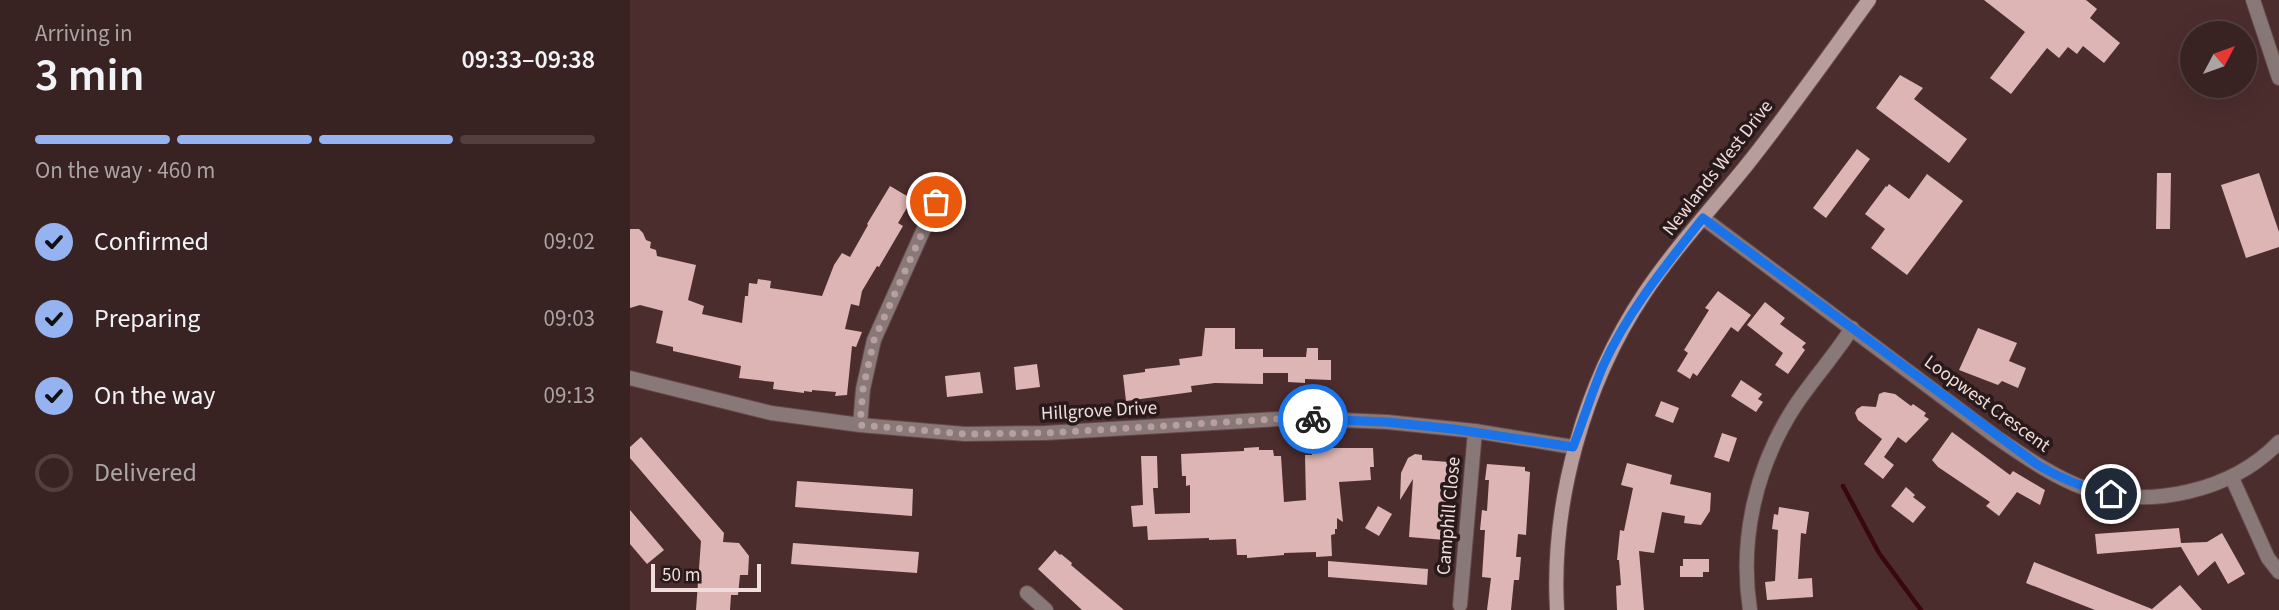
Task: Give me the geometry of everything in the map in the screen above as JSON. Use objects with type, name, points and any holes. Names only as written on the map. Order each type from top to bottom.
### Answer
[{"type":"street","name":"Newlands West Drive","points":[[1557,610],[1558,554],[1573,447],[1603,367],[1644,293],[1747,165],[1869,0]]},
{"type":"street","points":[[2253,0],[2279,79]]},
{"type":"street","points":[[860,425],[863,389],[874,340],[936,202]]},
{"type":"street","name":"Loopwest Crescent","points":[[1703,218],[2038,465],[2086,488],[2111,494],[2156,496],[2197,490],[2232,478],[2279,442]]},
{"type":"street","points":[[1750,610],[1746,586],[1749,522],[1769,454],[1795,407],[1852,328]]},
{"type":"street","name":"Hillgrove Drive","points":[[630,378],[771,413],[860,425],[965,434],[1045,433],[1295,418],[1387,422],[1475,431],[1573,447]]},
{"type":"street","name":"Camphill Close","points":[[1460,605],[1475,431]]},
{"type":"street","points":[[2232,478],[2268,558],[2279,572]]},
{"type":"street","points":[[1027,593],[1046,610]]},
{"type":"building","points":[[1984,0],[2086,0],[2097,9],[2090,18],[2120,43],[2104,63],[2083,46],[2077,54],[2068,47],[2059,58],[2047,48],[2011,94],[1990,78],[2025,32]]},
{"type":"building","points":[[1900,75],[1923,88],[1914,99],[1967,139],[1949,163],[1876,108]]},
{"type":"building","points":[[1857,149],[1870,159],[1826,218],[1813,208]]},
{"type":"building","points":[[2157,173],[2171,173],[2170,229],[2156,229]]},
{"type":"building","points":[[2259,173],[2279,232],[2279,247],[2246,258],[2221,185]]},
{"type":"building","points":[[1927,174],[1963,201],[1907,275],[1871,248],[1885,229],[1865,214],[1889,184],[1909,199]]},
{"type":"building","points":[[890,186],[912,199],[898,223],[903,226],[862,291],[859,306],[851,304],[845,329],[862,332],[856,347],[852,346],[847,395],[835,396],[836,392],[812,390],[804,393],[773,389],[774,382],[739,378],[741,366],[673,351],[673,347],[656,343],[663,311],[640,305],[630,308],[630,229],[639,229],[643,233],[646,240],[651,242],[650,248],[656,250],[657,256],[696,265],[688,300],[704,306],[702,314],[742,323],[749,283],[757,284],[758,279],[771,281],[770,288],[822,296],[834,265],[842,253],[850,257]]},
{"type":"building","points":[[1718,291],[1751,315],[1738,332],[1731,327],[1697,376],[1693,373],[1690,379],[1677,371],[1688,353],[1684,350],[1709,310],[1705,308]]},
{"type":"building","points":[[1765,302],[1785,318],[1780,324],[1806,343],[1802,347],[1805,350],[1788,374],[1775,365],[1783,353],[1747,325]]},
{"type":"building","points":[[1205,328],[1235,328],[1235,349],[1263,349],[1263,357],[1306,357],[1307,348],[1318,348],[1318,360],[1331,360],[1331,380],[1305,379],[1305,383],[1288,382],[1288,373],[1263,373],[1263,384],[1215,383],[1191,386],[1192,392],[1126,401],[1123,375],[1145,372],[1145,369],[1180,365],[1179,359],[1202,356]]},
{"type":"building","points":[[1978,328],[2017,343],[2009,361],[2026,368],[2018,388],[2002,381],[1998,385],[1959,370]]},
{"type":"building","points":[[1037,364],[1040,387],[1016,390],[1014,367]]},
{"type":"building","points":[[980,372],[983,393],[947,397],[945,376]]},
{"type":"building","points":[[1741,380],[1762,394],[1758,399],[1763,402],[1756,412],[1731,396]]},
{"type":"building","points":[[1879,394],[1895,394],[1911,406],[1913,404],[1926,413],[1924,416],[1929,419],[1906,443],[1898,437],[1884,457],[1894,465],[1883,479],[1864,464],[1882,439],[1858,420],[1855,413],[1862,406],[1876,407]]},
{"type":"building","points":[[1661,401],[1679,408],[1673,423],[1655,416]]},
{"type":"building","points":[[1952,432],[2010,475],[2013,471],[2045,490],[2040,505],[2017,492],[1999,516],[1986,506],[1990,502],[1938,467],[1932,460]]},
{"type":"building","points":[[1722,433],[1737,438],[1729,462],[1714,457]]},
{"type":"building","points":[[641,437],[724,533],[723,542],[739,543],[749,556],[748,575],[740,575],[738,595],[731,595],[730,610],[696,610],[701,541],[630,458],[630,447]]},
{"type":"building","points":[[1259,447],[1259,450],[1273,450],[1274,456],[1281,456],[1284,502],[1306,500],[1305,455],[1312,455],[1311,448],[1373,448],[1374,467],[1370,467],[1371,480],[1339,482],[1343,522],[1337,518],[1337,529],[1335,534],[1331,535],[1332,556],[1316,557],[1316,552],[1247,558],[1247,555],[1237,555],[1236,539],[1148,540],[1147,526],[1133,527],[1131,506],[1143,505],[1141,456],[1157,456],[1158,488],[1153,488],[1155,514],[1190,513],[1190,485],[1186,486],[1186,476],[1182,476],[1181,454],[1244,451],[1244,448]]},
{"type":"building","points":[[1415,454],[1422,455],[1422,460],[1449,462],[1446,509],[1449,510],[1445,540],[1409,537],[1413,479],[1400,500],[1401,473],[1408,458]]},
{"type":"building","points":[[1627,463],[1672,475],[1670,484],[1711,493],[1710,511],[1701,525],[1684,523],[1685,516],[1662,512],[1654,553],[1639,551],[1644,610],[1617,610],[1616,586],[1621,585],[1617,560],[1620,530],[1624,531],[1633,488],[1621,485]]},
{"type":"building","points":[[1487,464],[1525,467],[1525,471],[1530,472],[1526,535],[1518,534],[1516,557],[1521,557],[1519,580],[1514,580],[1511,610],[1487,610],[1491,578],[1482,577],[1485,530],[1480,530],[1482,510],[1487,511]]},
{"type":"building","points":[[797,481],[913,489],[912,516],[795,507]]},
{"type":"building","points":[[1906,487],[1915,495],[1913,497],[1926,507],[1913,523],[1891,506]]},
{"type":"building","points":[[1378,506],[1392,514],[1379,536],[1365,528]]},
{"type":"building","points":[[1779,507],[1809,512],[1806,534],[1801,533],[1798,579],[1812,578],[1813,597],[1767,600],[1765,582],[1775,581],[1778,530],[1772,529],[1774,514],[1778,515]]},
{"type":"building","points":[[630,510],[664,550],[647,564],[630,544]]},
{"type":"building","points":[[2179,528],[2181,543],[2207,542],[2222,533],[2245,574],[2228,584],[2215,561],[2198,576],[2181,547],[2097,554],[2095,534]]},
{"type":"building","points":[[793,543],[919,552],[917,573],[791,564]]},
{"type":"building","points":[[1055,550],[1124,610],[1082,610],[1038,569]]},
{"type":"building","points":[[1683,559],[1709,559],[1709,572],[1703,572],[1703,577],[1680,577]]},
{"type":"building","points":[[1328,561],[1428,569],[1427,585],[1328,577]]},
{"type":"building","points":[[2034,562],[2152,609],[2180,585],[2202,610],[2095,610],[2026,583]]},
{"type":"waterway","points":[[1843,486],[1879,553],[1921,610]]},
{"type":"way so far","points":[[936,202],[874,340],[863,389],[860,425],[965,434],[1045,433],[1313,419]]},
{"type":"route","points":[[1313,419],[1387,422],[1475,431],[1573,447],[1603,367],[1621,332],[1644,293],[1703,218],[2038,465],[2086,488],[2111,494]]}]
